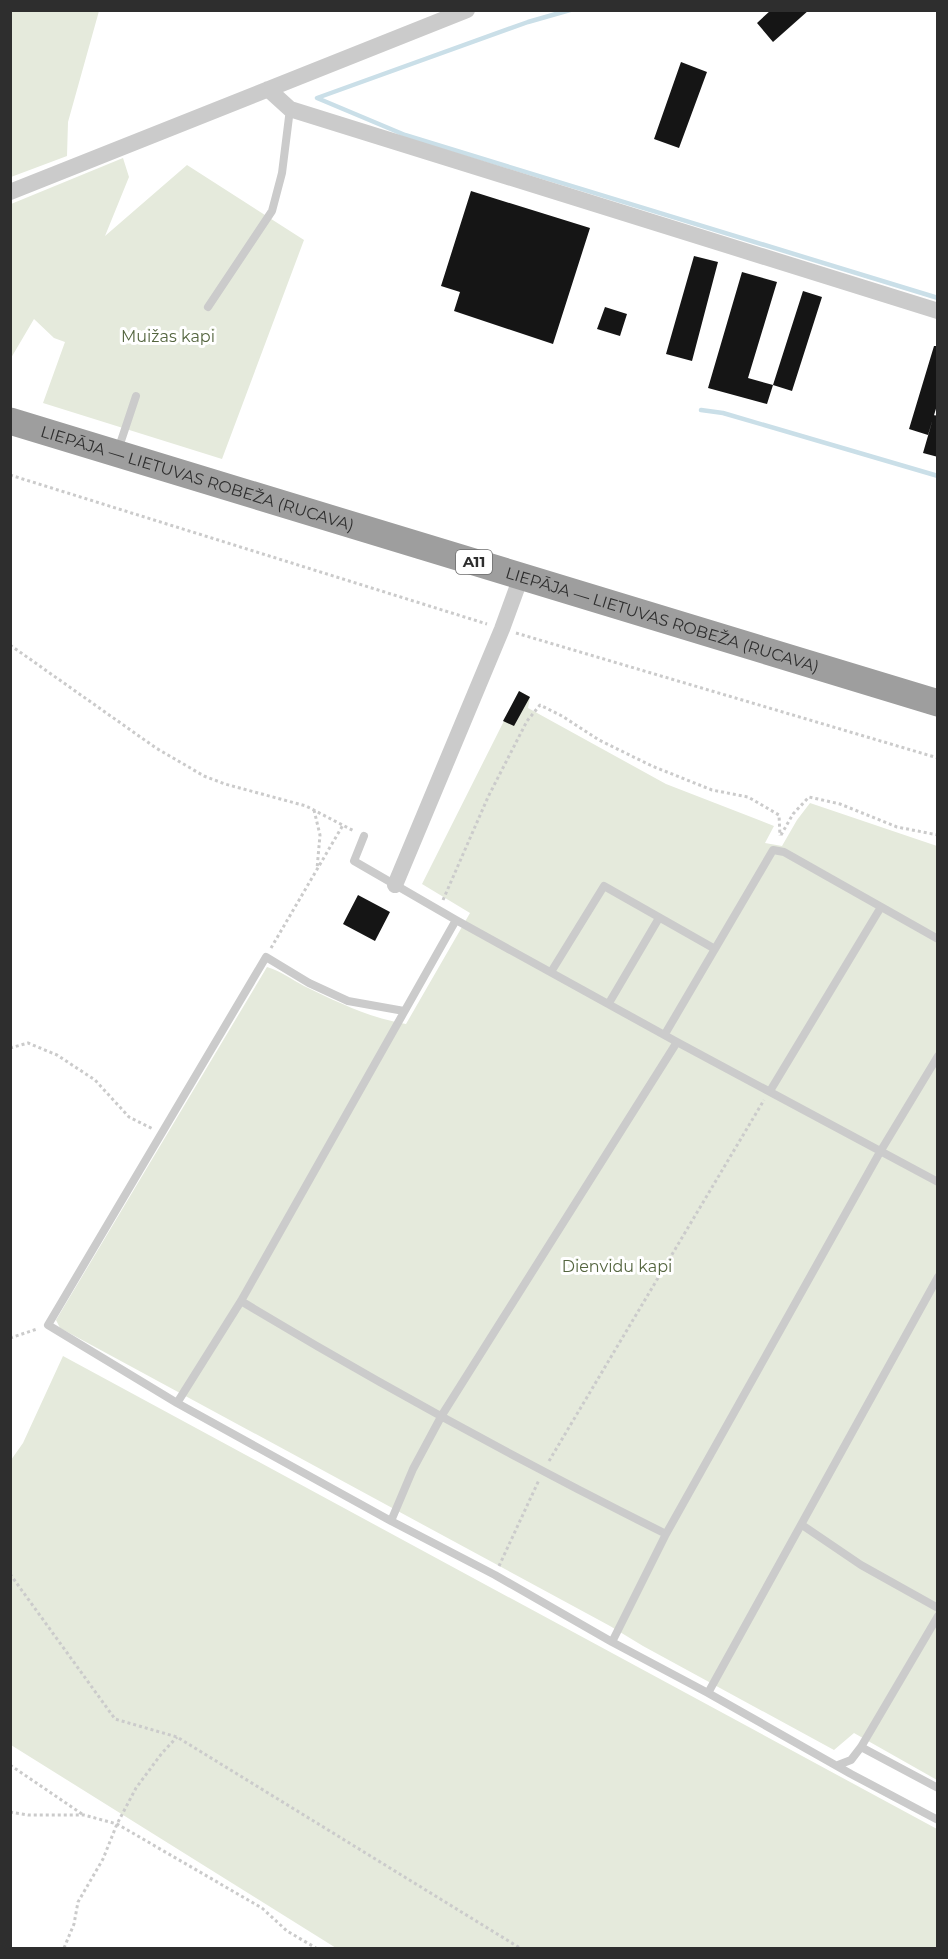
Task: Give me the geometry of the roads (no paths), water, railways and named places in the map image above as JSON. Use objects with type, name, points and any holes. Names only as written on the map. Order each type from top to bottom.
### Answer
[{"type":"highway","name":"LIEPĀJA — LIETUVAS ROBEŽA (RUCAVA)","points":[[10,421],[938,703]]},
{"type":"street","points":[[10,192],[467,10]]},
{"type":"street","points":[[268,89],[290,109],[938,311]]},
{"type":"street","points":[[395,885],[502,629],[521,577]]},
{"type":"lane","points":[[208,307],[272,211],[282,173],[290,109]]},
{"type":"lane","points":[[117,454],[136,396]]},
{"type":"lane","points":[[364,836],[354,861],[677,1042],[938,1182]]},
{"type":"lane","points":[[665,1034],[773,850],[784,852],[938,939]]},
{"type":"lane","points":[[551,972],[604,886],[715,949]]},
{"type":"lane","points":[[770,1091],[881,907]]},
{"type":"lane","points":[[609,1003],[659,918]]},
{"type":"lane","points":[[177,1403],[241,1301],[456,920]]},
{"type":"lane","points":[[404,1011],[348,1001],[309,983],[266,957],[48,1325],[177,1403],[391,1521],[495,1575],[612,1642],[938,1820]]},
{"type":"lane","points":[[391,1521],[413,1469],[442,1415],[677,1042]]},
{"type":"lane","points":[[612,1642],[666,1534],[880,1152],[938,1056]]},
{"type":"lane","points":[[708,1694],[938,1277]]},
{"type":"lane","points":[[241,1301],[331,1355],[543,1472],[666,1534]]},
{"type":"lane","points":[[802,1525],[861,1565],[938,1608]]},
{"type":"lane","points":[[838,1765],[851,1760],[861,1747],[938,1616]]},
{"type":"lane","points":[[861,1747],[938,1788]]},
{"type":"waterway","points":[[570,10],[528,22],[317,98],[405,135],[938,298]]},
{"type":"waterway","points":[[701,410],[723,413],[938,476]]},
{"type":"park label","name":"Muižas kapi","points":[[168,336]]},
{"type":"park label","name":"Dienvidu kapi","points":[[617,1266]]}]
